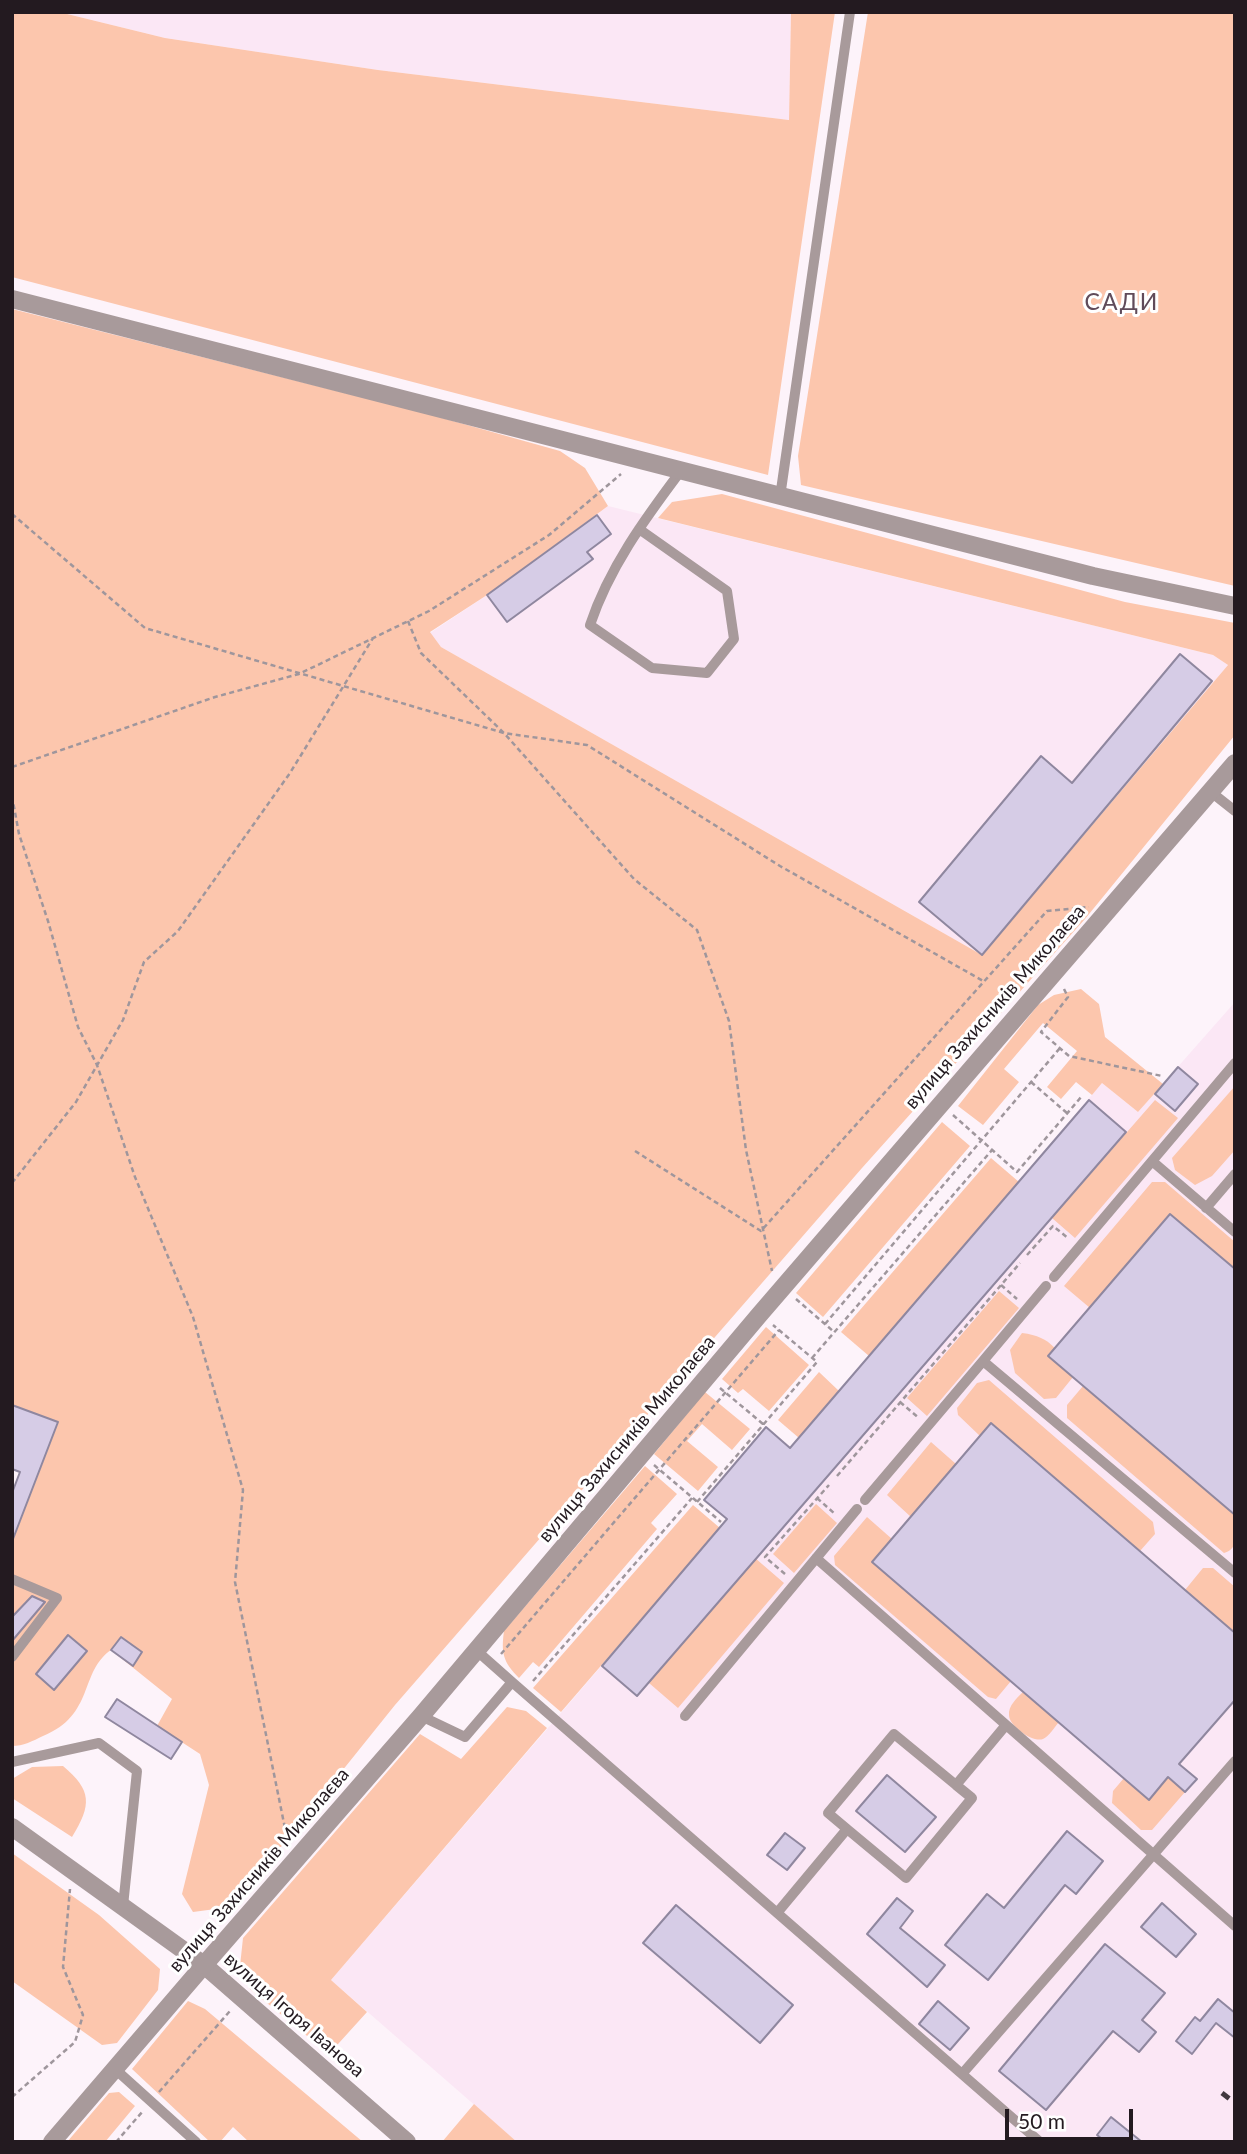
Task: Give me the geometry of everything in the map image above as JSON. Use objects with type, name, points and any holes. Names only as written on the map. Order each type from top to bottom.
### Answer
[{"type":"street","points":[[12,299],[1093,576],[1235,606]]},
{"type":"street","name":"вулиця Захисників Миколаєва","points":[[52,2142],[477,1651],[706,1377],[1235,763]]},
{"type":"street","name":"вулиця Ігоря Іванова","points":[[12,1827],[204,1965],[407,2142]]},
{"type":"lane","points":[[780,497],[850,12]]},
{"type":"lane","points":[[639,529],[727,591],[734,639],[707,673],[652,668],[590,625],[603,587],[639,529],[680,472]]},
{"type":"lane","points":[[1211,792],[1235,811]]},
{"type":"lane","points":[[864,1500],[1235,1063]]},
{"type":"lane","points":[[1152,1161],[1235,1232]]},
{"type":"lane","points":[[1206,1208],[1235,1174]]},
{"type":"lane","points":[[984,1361],[1235,1573]]},
{"type":"lane","points":[[685,1716],[857,1508]]},
{"type":"lane","points":[[816,1558],[1235,1926]]},
{"type":"lane","points":[[12,1579],[57,1598],[12,1657]]},
{"type":"lane","points":[[477,1651],[1040,2142]]},
{"type":"lane","points":[[421,1716],[466,1737],[512,1682]]},
{"type":"lane","points":[[956,1785],[1006,1725]]},
{"type":"lane","points":[[894,1734],[972,1798],[906,1878],[847,1829],[828,1813],[894,1734]]},
{"type":"lane","points":[[12,1762],[100,1743],[137,1771],[122,1906]]},
{"type":"lane","points":[[962,2074],[1235,1761]]},
{"type":"lane","points":[[777,1913],[847,1829]]},
{"type":"lane","points":[[114,2069],[195,2142]]},
{"type":"path","points":[[12,767],[215,697],[299,674],[408,621],[549,535],[637,461]]},
{"type":"path","points":[[12,514],[145,628],[504,733],[587,745],[780,866],[985,982]]},
{"type":"path","points":[[408,621],[421,653],[504,733],[634,879],[697,930],[729,1021],[746,1150],[761,1231],[781,1290],[834,1332]]},
{"type":"path","points":[[12,1183],[76,1102],[123,1020],[144,962],[178,931],[290,773],[373,638]]},
{"type":"path","points":[[12,796],[19,834],[48,921],[78,1027],[97,1065],[135,1177],[193,1317],[243,1490],[235,1582],[293,1863]]},
{"type":"path","points":[[761,1231],[1048,911],[1084,907],[1106,910]]},
{"type":"path","points":[[1054,971],[1068,997],[1041,1031],[1069,1056],[1162,1076]]},
{"type":"path","points":[[825,1324],[1060,1048]]},
{"type":"path","points":[[1031,1082],[1067,1113]]},
{"type":"path","points":[[940,1104],[1017,1172],[1082,1097]]},
{"type":"path","points":[[812,1358],[992,1150]]},
{"type":"path","points":[[635,1151],[761,1231]]},
{"type":"path","points":[[1027,1255],[1053,1226],[1079,1247]]},
{"type":"path","points":[[837,1476],[1020,1263]]},
{"type":"path","points":[[1001,1285],[1028,1308]]},
{"type":"path","points":[[696,1502],[817,1363],[760,1314]]},
{"type":"path","points":[[492,1666],[779,1330]]},
{"type":"path","points":[[706,1377],[763,1423]]},
{"type":"path","points":[[900,1402],[928,1426]]},
{"type":"path","points":[[642,1453],[721,1522]]},
{"type":"path","points":[[795,1583],[765,1557],[829,1485]]},
{"type":"path","points":[[524,1692],[692,1498]]},
{"type":"path","points":[[817,1498],[845,1523]]},
{"type":"path","points":[[12,2096],[75,2042],[83,2015],[63,1967],[72,1870]]},
{"type":"path","points":[[116,2142],[242,1998]]},
{"type":"shaded area","points":[[12,12],[59,12],[165,38],[378,70],[789,120],[791,12],[835,12],[768,475],[12,277]]},
{"type":"shaded area","points":[[59,12],[791,12],[789,120],[378,70],[165,38]]},
{"type":"shaded area","points":[[868,12],[1235,12],[1235,586],[801,485],[798,456]]},
{"type":"shaded area","points":[[12,309],[428,414],[560,451],[585,468],[608,506],[487,595],[430,632],[441,647],[982,955],[1228,665],[1213,655],[658,518],[672,502],[722,494],[1125,602],[1235,623],[1235,735],[1085,919],[862,1168],[395,1705],[248,1888],[223,1908],[193,1912],[182,1894],[209,1785],[200,1754],[157,1726],[172,1699],[111,1650],[94,1670],[71,1717],[60,1727],[39,1738],[12,1746],[12,1543],[58,1423],[12,1405]]},
{"type":"shaded area","points":[[608,506],[1213,655],[1228,665],[982,955],[441,647],[430,633],[487,595]]},
{"type":"shaded area","points":[[1081,989],[1099,1004],[1105,1037],[1163,1084],[1138,1112],[1102,1083],[1092,1095],[1076,1082],[1061,1099],[1047,1087],[1077,1051],[1043,1023],[1004,1069],[1019,1082],[983,1125],[958,1106],[1038,1005],[1054,995]]},
{"type":"shaded area","points":[[1235,1002],[1235,2142],[517,2142],[331,1980],[727,1520],[704,1500],[766,1427],[791,1447],[1102,1083],[1138,1112]]},
{"type":"shaded area","points":[[1235,1086],[1235,1150],[1212,1176],[1195,1185],[1175,1170],[1172,1158]]},
{"type":"shaded area","points":[[1155,1100],[1178,1118],[1075,1238],[1052,1218]]},
{"type":"shaded area","points":[[942,1122],[970,1146],[823,1317],[796,1293]]},
{"type":"shaded area","points":[[991,1158],[1019,1182],[869,1356],[841,1332]]},
{"type":"shaded area","points":[[1152,1182],[1165,1182],[1235,1242],[1235,1269],[1169,1214],[1090,1308],[1064,1286]]},
{"type":"shaded area","points":[[999,1291],[1019,1308],[927,1416],[907,1398]]},
{"type":"shaded area","points":[[766,1327],[809,1365],[769,1411],[743,1389],[738,1393],[722,1379]]},
{"type":"shaded area","points":[[1022,1333],[1041,1338],[1054,1347],[1073,1377],[1056,1398],[1044,1399],[1015,1373],[1010,1350]]},
{"type":"shaded area","points":[[819,1372],[839,1391],[799,1438],[778,1420]]},
{"type":"shaded area","points":[[989,1380],[1153,1522],[1155,1534],[1140,1551],[991,1424],[980,1436],[958,1415],[957,1408],[977,1383]]},
{"type":"shaded area","points":[[1083,1386],[1235,1515],[1235,1543],[1229,1551],[1224,1553],[1067,1418],[1067,1405]]},
{"type":"shaded area","points":[[705,1392],[750,1429],[732,1450],[702,1424],[687,1441],[718,1467],[698,1491],[654,1454]]},
{"type":"shaded area","points":[[931,1442],[956,1464],[911,1517],[887,1495]]},
{"type":"shaded area","points":[[645,1466],[677,1494],[651,1523],[657,1529],[539,1667],[533,1662],[519,1678],[504,1657],[504,1631]]},
{"type":"shaded area","points":[[816,1504],[837,1523],[794,1573],[773,1554]]},
{"type":"shaded area","points":[[693,1505],[720,1528],[561,1712],[533,1688]]},
{"type":"shaded area","points":[[867,1517],[892,1539],[872,1562],[1011,1681],[996,1699],[988,1697],[835,1565],[834,1556]]},
{"type":"shaded area","points":[[755,1558],[784,1583],[678,1708],[649,1683]]},
{"type":"shaded area","points":[[1203,1568],[1213,1568],[1235,1587],[1235,1633],[1185,1590]]},
{"type":"shaded area","points":[[1023,1692],[1059,1722],[1043,1739],[1028,1736],[1010,1719],[1010,1708]]},
{"type":"shaded area","points":[[507,1707],[526,1711],[547,1728],[331,1980],[367,2012],[329,2054],[250,1989],[240,1966],[243,1938],[420,1734],[461,1759]]},
{"type":"shaded area","points":[[63,1766],[79,1783],[86,1798],[83,1816],[72,1837],[12,1798],[12,1779],[32,1767]]},
{"type":"shaded area","points":[[1168,1777],[1185,1792],[1152,1830],[1141,1830],[1112,1803],[1113,1791],[1124,1778],[1148,1799]]},
{"type":"shaded area","points":[[12,1853],[99,1915],[160,1969],[158,1990],[117,2043],[102,2045],[12,1981]]},
{"type":"shaded area","points":[[188,2001],[205,2009],[363,2142],[249,2142],[233,2127],[220,2142],[210,2142],[132,2069]]},
{"type":"shaded area","points":[[119,2092],[135,2106],[105,2142],[67,2142],[109,2093]]},
{"type":"shaded area","points":[[474,2104],[517,2142],[442,2142]]},
{"type":"building","points":[[597,515],[611,534],[587,552],[593,559],[507,622],[487,595]]},
{"type":"building","points":[[1180,654],[1212,681],[982,955],[919,902],[1041,756],[1072,783]]},
{"type":"building","points":[[1178,1067],[1198,1084],[1175,1111],[1155,1094]]},
{"type":"building","points":[[1089,1100],[1126,1132],[637,1696],[602,1666],[727,1519],[704,1500],[766,1427],[790,1448]]},
{"type":"building","points":[[1170,1214],[1235,1269],[1235,1515],[1048,1356]]},
{"type":"building","points":[[12,1405],[58,1422],[13,1539],[12,1493],[20,1472],[12,1469]]},
{"type":"building","points":[[991,1423],[1235,1633],[1235,1700],[1179,1764],[1197,1779],[1185,1792],[1168,1777],[1149,1800],[872,1562]]},
{"type":"building","points":[[32,1596],[45,1602],[12,1641],[12,1617]]},
{"type":"building","points":[[68,1635],[87,1651],[54,1690],[36,1674]]},
{"type":"building","points":[[121,1637],[142,1652],[133,1666],[111,1650]]},
{"type":"building","points":[[117,1699],[182,1742],[171,1759],[105,1717]]},
{"type":"building","points":[[887,1775],[936,1817],[905,1852],[856,1811]]},
{"type":"building","points":[[1067,1831],[1103,1861],[1076,1894],[1065,1885],[988,1980],[945,1945],[987,1894],[1004,1908]]},
{"type":"building","points":[[785,1833],[805,1848],[787,1870],[767,1855]]},
{"type":"building","points":[[897,1898],[913,1911],[900,1928],[945,1965],[927,1987],[867,1934]]},
{"type":"building","points":[[1162,1903],[1196,1934],[1176,1957],[1141,1927]]},
{"type":"building","points":[[676,1905],[793,2005],[760,2043],[643,1943]]},
{"type":"building","points":[[1105,1944],[1165,1993],[1142,2020],[1156,2032],[1139,2052],[1113,2031],[1046,2110],[999,2071]]},
{"type":"building","points":[[1218,1999],[1235,2013],[1235,2038],[1216,2023],[1192,2054],[1176,2041],[1195,2017],[1200,2021]]},
{"type":"building","points":[[938,2001],[969,2028],[950,2050],[919,2024]]},
{"type":"building","points":[[1111,2117],[1142,2142],[1106,2142],[1097,2135]]},
{"type":"railway","points":[[1222,2093],[1235,2103]]},
{"type":"district","name":"САДИ","points":[[1122,303]]}]
